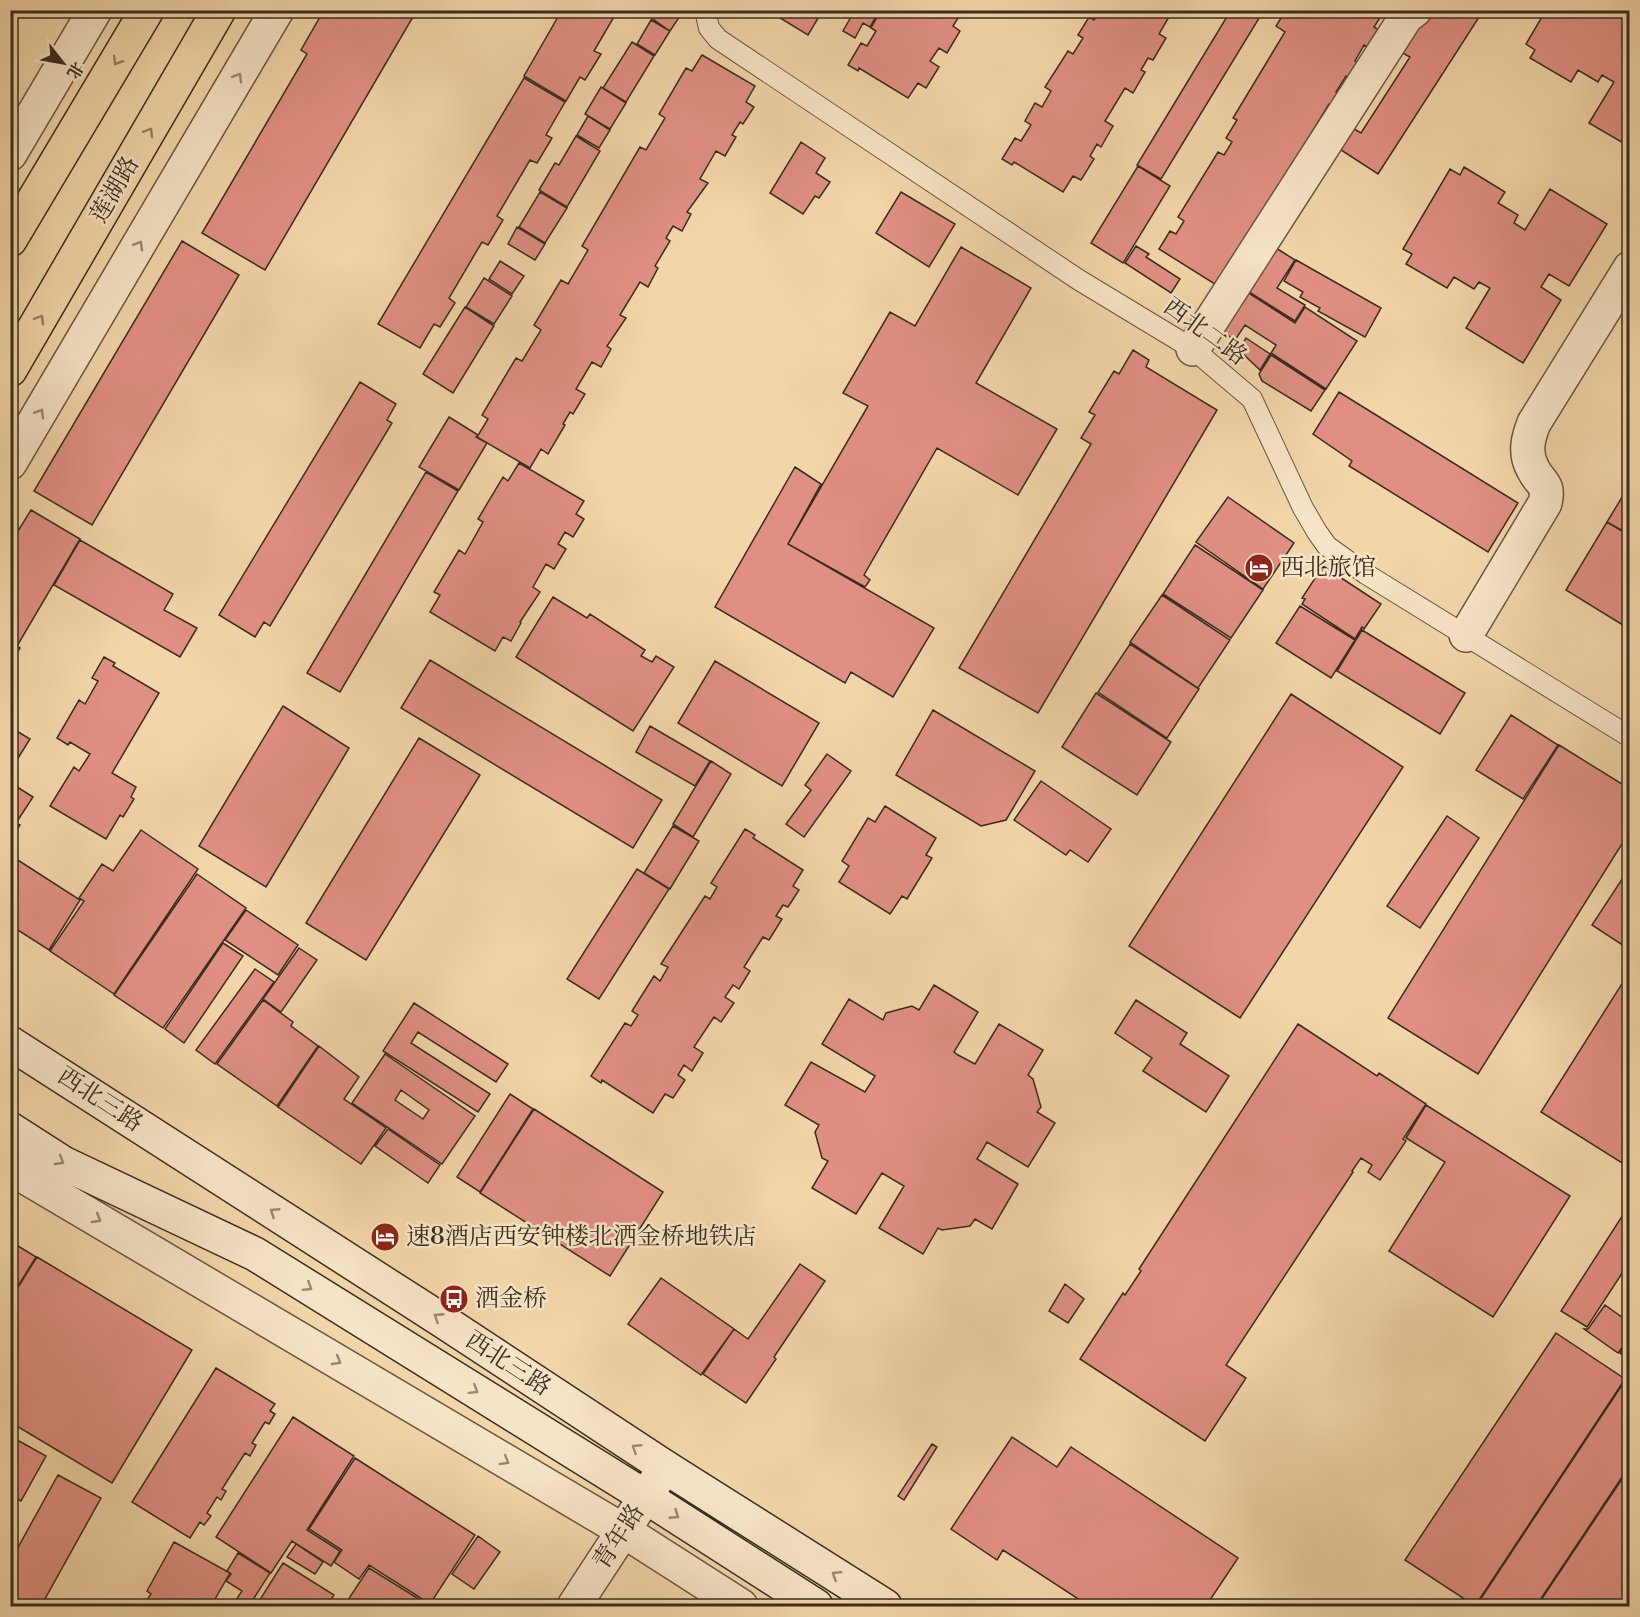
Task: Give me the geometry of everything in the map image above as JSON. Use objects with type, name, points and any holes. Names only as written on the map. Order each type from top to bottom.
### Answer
[{"type":"main road","points":[[10,240],[147,10]]},
{"type":"main road","name":"莲湖路","points":[[10,370],[219,10]]},
{"type":"street","points":[[10,154],[19,135],[95,10]]},
{"type":"street","points":[[10,463],[277,10]]},
{"type":"street","points":[[1193,349],[1407,17],[1415,10]]},
{"type":"street","points":[[1467,635],[1545,503],[1547,496],[1545,485],[1533,470],[1529,459],[1527,445],[1531,430],[1629,268]]},
{"type":"street","name":"西北三路","points":[[10,1042],[453,1327],[664,1467],[885,1606]]},
{"type":"street","name":"西北三路","points":[[10,1129],[63,1164],[255,1254],[646,1497],[816,1606]]},
{"type":"street","points":[[10,1168],[624,1531],[741,1606]]},
{"type":"street","name":"青年路","points":[[574,1606],[664,1467]]},
{"type":"lane","name":"西北二路","points":[[705,10],[709,28],[718,39],[1079,280],[1193,349],[1252,399],[1303,507],[1327,546],[1366,574],[1629,737]]},
{"type":"building","points":[[324,10],[417,10],[265,270],[202,233],[307,54],[301,50]]},
{"type":"building","points":[[562,10],[618,10],[594,51],[601,54],[585,80],[580,77],[566,101],[524,76]]},
{"type":"building","points":[[654,10],[684,10],[670,31],[650,17]]},
{"type":"building","points":[[767,10],[823,10],[808,35]]},
{"type":"building","points":[[855,10],[880,10],[870,27],[863,23],[855,38],[843,31]]},
{"type":"building","points":[[881,10],[963,10],[953,26],[960,31],[947,53],[939,48],[930,61],[939,67],[926,88],[918,83],[908,98],[859,68],[858,71],[848,65],[861,43],[867,46],[876,31],[871,28]]},
{"type":"building","points":[[1100,10],[1173,10],[1159,34],[1166,38],[1153,60],[1148,58],[1141,70],[1145,72],[1133,93],[1125,88],[1105,121],[1113,126],[1101,147],[1097,144],[1090,156],[1094,159],[1081,180],[1073,176],[1063,192],[1014,162],[1012,165],[1002,159],[1015,138],[1021,141],[1031,125],[1025,121],[1035,103],[1042,107],[1051,91],[1045,87],[1068,51],[1073,54],[1083,38],[1078,35],[1089,17],[1094,20]]},
{"type":"building","points":[[1231,10],[1264,10],[1161,179],[1137,165]]},
{"type":"building","points":[[1286,10],[1305,10],[1309,13],[1310,10],[1378,10],[1383,13],[1374,27],[1382,32],[1371,49],[1364,45],[1355,61],[1362,65],[1353,81],[1346,76],[1336,92],[1341,95],[1334,107],[1329,104],[1218,286],[1159,249],[1170,231],[1176,234],[1184,221],[1178,217],[1218,152],[1224,155],[1232,142],[1226,138],[1237,120],[1233,118],[1285,32],[1276,26]]},
{"type":"building","points":[[1438,10],[1483,11],[1378,174],[1338,148],[1351,127],[1361,133],[1410,57],[1401,52],[1427,11],[1434,16]]},
{"type":"building","points":[[1546,10],[1630,10],[1630,147],[1589,123],[1614,82],[1602,75],[1598,82],[1578,70],[1571,82],[1530,58],[1535,50],[1526,44]]},
{"type":"building","points":[[651,20],[670,31],[655,55],[637,44]]},
{"type":"building","points":[[632,42],[654,56],[626,102],[603,88]]},
{"type":"building","points":[[702,55],[755,86],[746,102],[754,107],[743,124],[740,122],[732,135],[736,137],[725,156],[716,151],[700,179],[708,183],[687,212],[691,214],[682,231],[673,226],[666,238],[670,241],[655,266],[658,268],[648,287],[640,282],[620,315],[626,318],[607,346],[611,349],[601,367],[592,362],[576,389],[585,394],[573,414],[570,412],[548,454],[541,449],[530,468],[477,437],[488,419],[482,415],[516,358],[522,361],[541,330],[534,325],[561,280],[568,284],[588,250],[582,246],[640,147],[646,150],[665,118],[659,114],[686,68],[692,71]]},
{"type":"building","points":[[524,78],[565,102],[546,135],[552,138],[537,163],[530,160],[497,216],[503,220],[488,245],[482,242],[449,298],[455,303],[440,327],[434,324],[420,348],[378,324]]},
{"type":"building","points":[[601,87],[626,103],[610,129],[585,114]]},
{"type":"building","points":[[588,116],[610,130],[599,148],[577,135]]},
{"type":"building","points":[[576,136],[600,151],[567,207],[539,190],[555,163],[559,165]]},
{"type":"building","points":[[801,142],[825,158],[816,173],[830,182],[819,198],[815,196],[803,214],[770,193]]},
{"type":"building","points":[[1138,166],[1170,186],[1123,263],[1091,243]]},
{"type":"building","points":[[1464,167],[1505,192],[1498,203],[1518,215],[1514,223],[1525,230],[1550,189],[1607,224],[1569,286],[1549,274],[1541,287],[1561,300],[1523,363],[1466,328],[1490,288],[1479,282],[1474,289],[1454,277],[1447,288],[1406,264],[1412,254],[1403,249],[1450,169],[1460,175]]},
{"type":"building","points":[[540,192],[567,208],[545,243],[519,227]]},
{"type":"building","points":[[901,192],[955,224],[929,267],[876,233]]},
{"type":"building","points":[[517,227],[545,244],[535,260],[508,244]]},
{"type":"building","points":[[182,241],[239,275],[92,525],[34,491]]},
{"type":"building","points":[[1136,246],[1149,254],[1146,257],[1180,279],[1171,293],[1125,263]]},
{"type":"building","points":[[961,247],[1031,288],[976,383],[1057,429],[1018,495],[937,448],[864,575],[870,580],[865,587],[788,544],[868,406],[843,393],[890,312],[915,326]]},
{"type":"building","points":[[1276,248],[1295,260],[1277,288],[1305,305],[1295,321],[1249,292]]},
{"type":"building","points":[[1296,260],[1381,308],[1365,337],[1318,311],[1320,308],[1300,297],[1303,292],[1284,281]]},
{"type":"building","points":[[500,261],[524,276],[512,294],[489,279]]},
{"type":"building","points":[[484,278],[512,296],[494,324],[466,307]]},
{"type":"building","points":[[1238,286],[1295,323],[1305,307],[1357,341],[1326,389],[1271,353],[1276,345],[1245,325],[1235,340],[1219,330]]},
{"type":"building","points":[[465,307],[494,326],[453,393],[423,374]]},
{"type":"building","points":[[1246,338],[1270,354],[1260,370],[1239,350]]},
{"type":"building","points":[[1133,350],[1149,360],[1146,367],[1217,410],[1038,713],[959,668],[1091,444],[1081,438],[1095,415],[1089,412],[1114,371],[1119,374]]},
{"type":"building","points":[[1271,355],[1325,390],[1311,411],[1262,381],[1259,374]]},
{"type":"building","points":[[360,382],[396,404],[387,420],[392,423],[270,626],[264,622],[255,637],[219,615]]},
{"type":"building","points":[[1339,392],[1518,503],[1488,552],[1349,466],[1352,461],[1313,434]]},
{"type":"building","points":[[449,417],[487,443],[459,490],[419,467]]},
{"type":"building","points":[[519,463],[584,501],[576,514],[584,519],[573,537],[565,532],[558,544],[566,549],[554,569],[546,564],[533,587],[540,592],[520,622],[511,641],[503,637],[495,651],[430,612],[440,595],[434,592],[459,550],[465,554],[483,522],[478,519],[503,477],[508,481]]},
{"type":"building","points":[[795,467],[821,484],[788,544],[934,628],[893,697],[851,672],[845,683],[715,607]]},
{"type":"building","points":[[426,472],[458,491],[340,692],[307,673]]},
{"type":"building","points":[[1630,484],[1630,535],[1607,522]]},
{"type":"building","points":[[1228,497],[1294,543],[1263,589],[1196,542]]},
{"type":"building","points":[[31,510],[80,539],[17,646],[20,648],[10,664],[10,544]]},
{"type":"building","points":[[1607,522],[1630,536],[1630,622],[1626,627],[1566,590]]},
{"type":"building","points":[[80,540],[173,594],[164,610],[197,628],[180,657],[54,585]]},
{"type":"building","points":[[1195,545],[1263,590],[1231,638],[1163,594]]},
{"type":"building","points":[[1323,566],[1381,604],[1355,639],[1302,604],[1305,599],[1302,598]]},
{"type":"building","points":[[1162,595],[1230,640],[1198,688],[1130,642]]},
{"type":"building","points":[[553,597],[587,618],[590,614],[645,650],[641,656],[652,662],[656,656],[674,667],[633,731],[516,657]]},
{"type":"building","points":[[1300,606],[1355,640],[1331,678],[1276,643]]},
{"type":"building","points":[[1362,630],[1465,693],[1440,734],[1337,671]]},
{"type":"building","points":[[1130,644],[1199,689],[1167,738],[1098,692]]},
{"type":"building","points":[[104,657],[115,663],[113,666],[159,693],[112,773],[136,787],[131,797],[134,799],[123,817],[120,815],[106,839],[50,806],[74,767],[79,771],[90,754],[70,742],[68,745],[57,738],[79,700],[85,704],[98,681],[92,678]]},
{"type":"building","points":[[430,660],[662,800],[633,848],[401,708]]},
{"type":"building","points":[[715,661],[819,723],[782,786],[678,723]]},
{"type":"building","points":[[1096,693],[1171,742],[1137,795],[1062,747]]},
{"type":"building","points":[[1291,694],[1403,767],[1240,1018],[1129,946]]},
{"type":"building","points":[[283,706],[349,748],[266,887],[199,846]]},
{"type":"building","points":[[933,710],[1035,771],[1006,820],[981,826],[896,775]]},
{"type":"building","points":[[1511,715],[1558,745],[1523,799],[1476,770]]},
{"type":"building","points":[[650,726],[710,761],[695,786],[636,752]]},
{"type":"building","points":[[10,727],[30,739],[10,771]]},
{"type":"building","points":[[419,738],[480,775],[366,960],[306,923]]},
{"type":"building","points":[[1559,745],[1630,789],[1630,831],[1478,1074],[1388,1018]]},
{"type":"building","points":[[827,754],[851,771],[804,837],[786,824],[811,790],[805,785]]},
{"type":"building","points":[[711,761],[731,774],[693,837],[673,824]]},
{"type":"building","points":[[1041,781],[1111,829],[1088,862],[1070,850],[1066,855],[1014,820]]},
{"type":"building","points":[[14,785],[33,797],[16,823],[20,825],[10,840],[10,790]]},
{"type":"building","points":[[885,806],[936,838],[926,855],[932,858],[907,899],[902,896],[890,914],[839,882],[849,866],[842,861],[868,818],[875,822]]},
{"type":"building","points":[[1447,816],[1479,838],[1420,928],[1387,906]]},
{"type":"building","points":[[673,826],[699,841],[670,889],[644,873]]},
{"type":"building","points":[[745,829],[755,835],[753,838],[803,870],[793,886],[799,890],[788,907],[783,905],[776,916],[782,919],[769,940],[763,937],[744,967],[750,971],[739,989],[733,985],[725,997],[734,1003],[721,1022],[714,1017],[694,1047],[703,1053],[692,1071],[684,1065],[678,1075],[685,1080],[673,1098],[665,1094],[653,1113],[602,1080],[601,1083],[591,1076],[625,1023],[631,1026],[638,1015],[632,1011],[654,976],[660,981],[668,967],[661,964],[705,896],[710,899],[717,887],[711,883]]},
{"type":"building","points":[[141,830],[198,869],[114,994],[50,951],[84,901],[79,898],[102,864],[113,871]]},
{"type":"building","points":[[10,855],[80,900],[49,950],[10,925]]},
{"type":"building","points":[[1630,867],[1630,938],[1624,946],[1592,925]]},
{"type":"building","points":[[637,869],[669,889],[599,999],[567,979]]},
{"type":"building","points":[[197,874],[246,908],[163,1028],[114,995]]},
{"type":"building","points":[[246,910],[298,945],[278,975],[225,940]]},
{"type":"building","points":[[223,943],[243,956],[184,1043],[165,1029]]},
{"type":"building","points":[[299,948],[317,960],[281,1012],[263,999]]},
{"type":"building","points":[[255,969],[274,982],[215,1064],[196,1050]]},
{"type":"building","points":[[1630,971],[1630,1168],[1541,1112]]},
{"type":"building","points":[[934,985],[978,1012],[954,1052],[958,1055],[975,1064],[999,1024],[1043,1050],[1028,1075],[1033,1079],[1041,1107],[1037,1112],[1055,1123],[1028,1167],[987,1142],[977,1159],[1018,1184],[992,1229],[975,1219],[970,1226],[942,1230],[938,1228],[923,1254],[879,1228],[904,1186],[882,1173],[856,1214],[812,1188],[828,1161],[822,1158],[815,1132],[819,1125],[785,1105],[811,1062],[865,1092],[875,1076],[822,1044],[849,999],[883,1020],[886,1013],[912,1006],[919,1010]]},
{"type":"building","points":[[263,1000],[293,1022],[291,1026],[318,1046],[277,1106],[217,1064]]},
{"type":"building","points":[[1136,1000],[1187,1033],[1180,1044],[1229,1076],[1206,1112],[1143,1071],[1152,1058],[1115,1033]]},
{"type":"building","points":[[414,1003],[508,1064],[496,1082],[418,1032],[411,1043],[490,1094],[478,1112],[383,1051]]},
{"type":"building","points":[[1298,1024],[1377,1076],[1379,1073],[1426,1104],[1403,1139],[1406,1141],[1380,1180],[1368,1172],[1372,1165],[1361,1158],[1352,1171],[1226,1365],[1246,1378],[1205,1441],[1080,1359],[1123,1293],[1125,1295],[1141,1271],[1139,1269]]},
{"type":"building","points":[[319,1046],[359,1077],[344,1099],[386,1128],[361,1164],[278,1107]]},
{"type":"building","points":[[385,1054],[475,1116],[442,1164],[352,1103]],"holes":[[[401,1090],[429,1110],[423,1119],[395,1100]]]},
{"type":"building","points":[[510,1094],[533,1109],[480,1192],[457,1177]]},
{"type":"building","points":[[1426,1105],[1570,1196],[1493,1317],[1389,1251],[1445,1162],[1406,1138]]},
{"type":"building","points":[[534,1109],[663,1192],[610,1276],[480,1193]]},
{"type":"building","points":[[388,1129],[440,1165],[428,1183],[375,1146]]},
{"type":"building","points":[[1630,1204],[1630,1261],[1587,1327],[1561,1311]]},
{"type":"building","points":[[10,1241],[36,1257],[10,1299]]},
{"type":"building","points":[[37,1257],[192,1350],[112,1483],[10,1422],[10,1300]]},
{"type":"building","points":[[800,1264],[825,1281],[746,1403],[703,1374],[734,1329],[748,1339]]},
{"type":"building","points":[[661,1278],[734,1329],[701,1375],[628,1324]]},
{"type":"building","points":[[1065,1284],[1084,1299],[1068,1323],[1049,1311]]},
{"type":"building","points":[[1605,1305],[1630,1323],[1630,1337],[1618,1353],[1584,1329],[1588,1329]]},
{"type":"building","points":[[1556,1333],[1625,1379],[1475,1606],[1405,1560]]},
{"type":"building","points":[[1630,1340],[1630,1360],[1620,1353]]},
{"type":"building","points":[[216,1368],[275,1404],[270,1411],[275,1414],[269,1424],[265,1422],[252,1443],[256,1445],[250,1456],[245,1453],[222,1489],[226,1491],[221,1500],[217,1497],[207,1513],[211,1516],[204,1525],[200,1522],[190,1538],[132,1502]]},
{"type":"building","points":[[1626,1379],[1630,1382],[1630,1465],[1536,1606],[1476,1606]]},
{"type":"building","points":[[293,1417],[354,1456],[307,1530],[340,1551],[331,1566],[292,1541],[271,1573],[216,1537]]},
{"type":"building","points":[[10,1436],[46,1456],[21,1501],[10,1495]]},
{"type":"building","points":[[1012,1437],[1057,1467],[1071,1447],[1238,1558],[1206,1606],[1089,1606],[1003,1550],[997,1560],[951,1529]]},
{"type":"building","points":[[932,1444],[937,1447],[904,1500],[898,1496]]},
{"type":"building","points":[[355,1458],[475,1535],[430,1604],[369,1565],[359,1579],[334,1562],[342,1550],[309,1529]]},
{"type":"building","points":[[1630,1467],[1630,1606],[1537,1606]]},
{"type":"building","points":[[58,1475],[101,1498],[41,1606],[10,1606],[10,1562]]},
{"type":"building","points":[[478,1536],[500,1552],[474,1589],[452,1574]]},
{"type":"building","points":[[174,1542],[230,1573],[211,1606],[143,1606],[151,1594],[147,1591]]},
{"type":"building","points":[[296,1544],[323,1562],[315,1574],[287,1557]]},
{"type":"building","points":[[238,1553],[270,1573],[249,1606],[232,1606],[242,1591],[226,1581],[231,1574],[227,1571]]},
{"type":"building","points":[[283,1563],[334,1595],[327,1606],[256,1606]]},
{"type":"building","points":[[369,1568],[430,1606],[344,1606]]},
{"type":"place","name":"西北旅馆","points":[[1259,568]]},
{"type":"place","name":"速8酒店西安钟楼北洒金桥地铁店","points":[[385,1237]]},
{"type":"place","name":"洒金桥","points":[[454,1299]]}]
